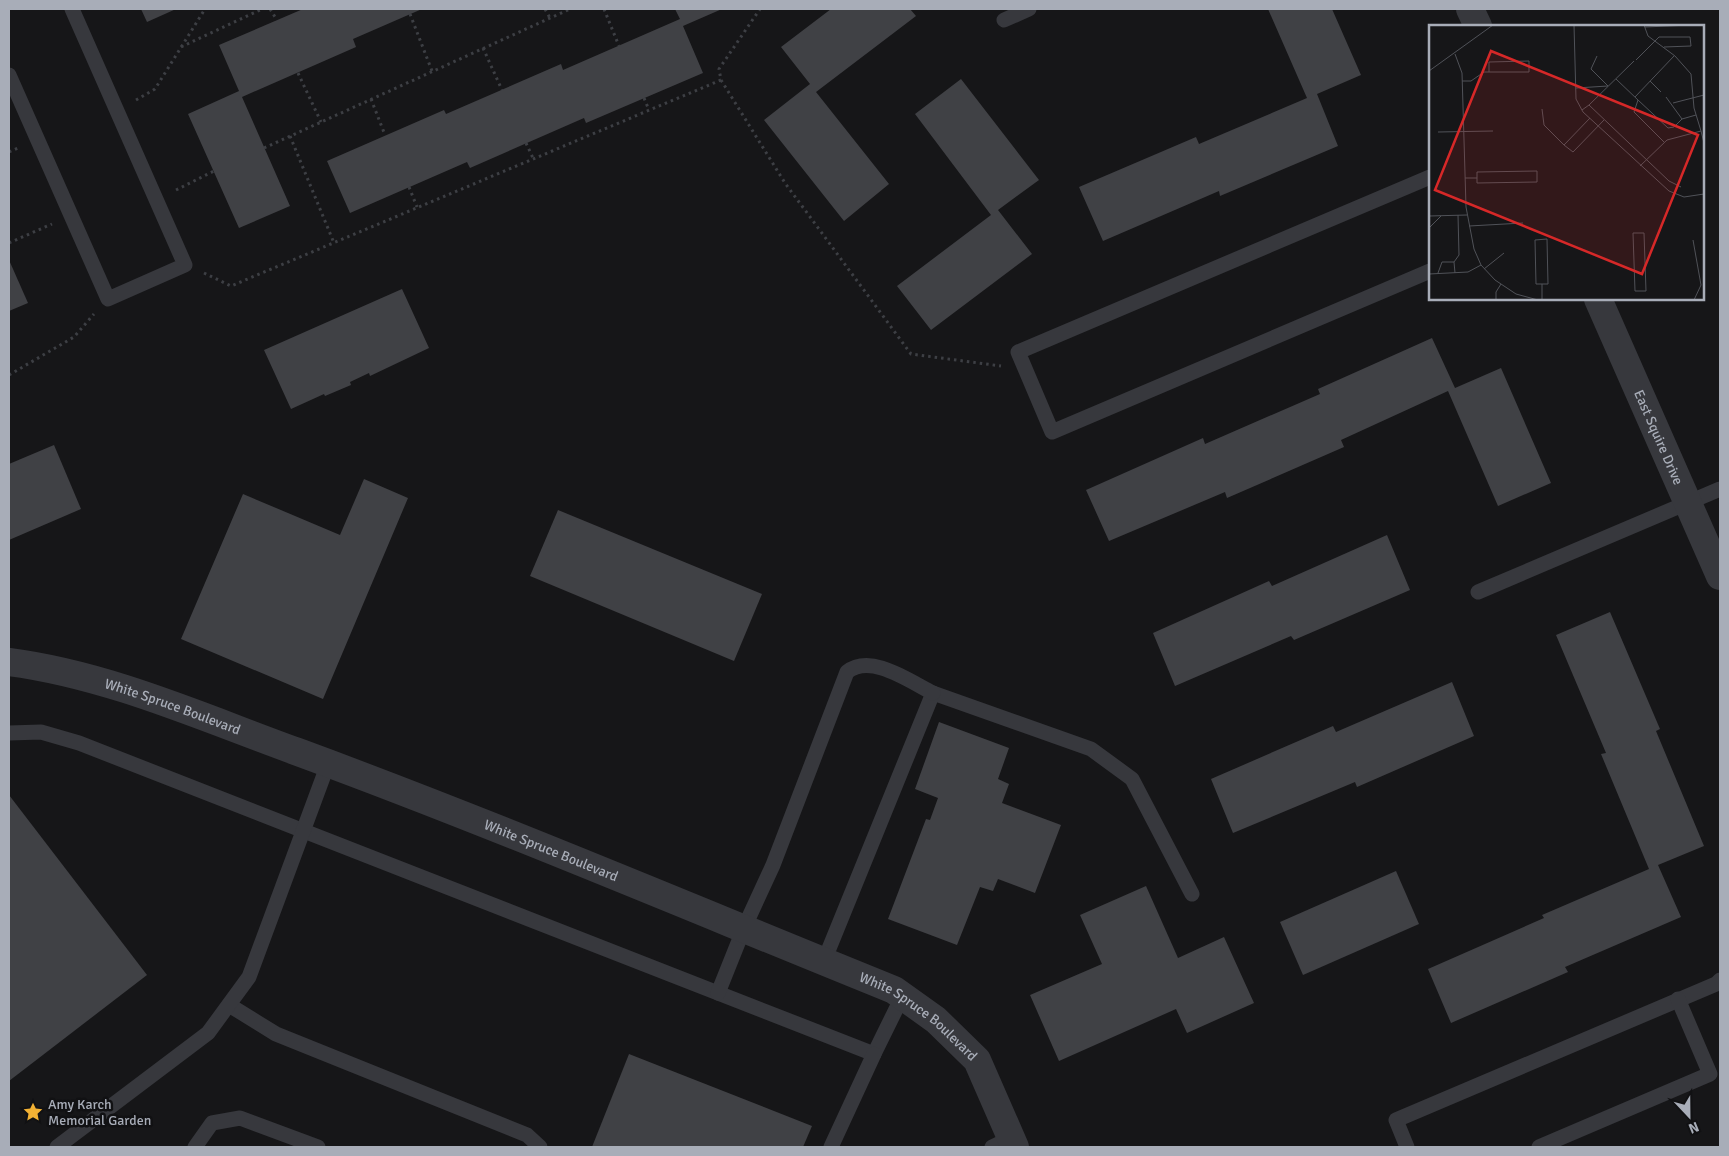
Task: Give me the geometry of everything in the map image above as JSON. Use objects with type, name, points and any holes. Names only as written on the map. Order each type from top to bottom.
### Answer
[{"type":"street","points":[[1470,9],[1478,25]]},
{"type":"street","name":"East Squire Drive","points":[[1598,300],[1720,576]]},
{"type":"street","name":"White Spruce Boulevard","points":[[9,662],[49,667],[109,683],[419,797],[894,990],[936,1020],[977,1060],[1006,1144]]},
{"type":"lane","points":[[9,75],[108,299],[185,265],[72,9]]},
{"type":"lane","points":[[1004,20],[1029,9]]},
{"type":"lane","points":[[1429,177],[1018,352],[1052,432],[1429,271]]},
{"type":"lane","points":[[1478,592],[1720,489]]},
{"type":"lane","points":[[718,993],[744,928],[773,865],[847,672],[855,665],[869,664],[900,676],[933,693],[1091,749],[1132,779],[1192,894]]},
{"type":"lane","points":[[824,962],[933,693]]},
{"type":"lane","points":[[9,733],[41,732],[79,743],[874,1054]]},
{"type":"lane","points":[[57,1147],[208,1033],[249,977],[328,764]]},
{"type":"lane","points":[[1408,1147],[1396,1120],[1678,1000],[1720,980]]},
{"type":"lane","points":[[832,1147],[902,996]]},
{"type":"lane","points":[[1539,1147],[1710,1074],[1678,1000]]},
{"type":"lane","points":[[229,1005],[276,1034],[527,1135],[540,1147]]},
{"type":"lane","points":[[195,1147],[212,1123],[240,1118],[318,1147]]},
{"type":"path","points":[[116,109],[155,90],[205,9]]},
{"type":"path","points":[[181,48],[262,9]]},
{"type":"path","points":[[270,9],[277,20]]},
{"type":"path","points":[[546,9],[550,18]]},
{"type":"path","points":[[264,148],[570,9]]},
{"type":"path","points":[[604,9],[619,46]]},
{"type":"path","points":[[760,9],[719,69],[721,80],[785,183],[911,354],[1010,368]]},
{"type":"path","points":[[410,14],[432,71]]},
{"type":"path","points":[[483,48],[502,90]]},
{"type":"path","points":[[298,73],[321,122]]},
{"type":"path","points":[[185,265],[232,286],[721,80]]},
{"type":"path","points":[[644,98],[648,110]]},
{"type":"path","points":[[371,100],[385,135]]},
{"type":"path","points":[[290,136],[334,243]]},
{"type":"path","points":[[526,143],[533,158]]},
{"type":"path","points":[[156,200],[214,171]]},
{"type":"path","points":[[409,187],[418,207]]},
{"type":"path","points":[[9,243],[71,216]]},
{"type":"path","points":[[9,375],[74,337],[108,299]]},
{"type":"building","points":[[141,9],[176,9],[147,22]]},
{"type":"building","points":[[303,9],[422,9],[353,39],[356,47],[242,97],[290,206],[239,228],[188,114],[239,91],[219,45]]},
{"type":"building","points":[[675,9],[722,9],[683,26],[703,73],[586,123],[584,118],[470,168],[467,162],[350,213],[327,161],[444,110],[446,114],[561,64],[563,70],[680,19]]},
{"type":"building","points":[[831,9],[910,9],[916,16],[816,92],[889,184],[844,221],[764,120],[810,84],[781,47]]},
{"type":"building","points":[[1268,9],[1332,9],[1361,75],[1317,94],[1338,146],[1220,196],[1219,191],[1103,241],[1079,187],[1196,137],[1199,144],[1307,98]]},
{"type":"building","points":[[961,79],[1039,180],[998,210],[1032,254],[931,330],[897,286],[991,215],[915,114]]},
{"type":"building","points":[[9,260],[28,303],[9,311]]},
{"type":"building","points":[[402,289],[429,348],[370,376],[369,373],[350,382],[351,385],[325,396],[324,394],[291,409],[264,350]]},
{"type":"building","points":[[1432,338],[1455,388],[1501,368],[1551,483],[1498,506],[1448,391],[1341,440],[1344,447],[1227,498],[1225,492],[1109,541],[1086,490],[1203,438],[1205,444],[1320,394],[1318,389]]},
{"type":"building","points":[[54,445],[81,509],[9,540],[9,464]]},
{"type":"building","points":[[364,479],[408,498],[323,699],[181,639],[243,494],[340,535]]},
{"type":"building","points":[[558,510],[762,594],[734,661],[530,576]]},
{"type":"building","points":[[1387,535],[1410,590],[1294,640],[1291,636],[1175,686],[1153,633],[1269,581],[1272,586]]},
{"type":"building","points":[[1610,612],[1660,729],[1656,731],[1704,846],[1658,865],[1681,917],[1565,967],[1568,972],[1451,1023],[1428,969],[1544,918],[1542,915],[1649,869],[1601,754],[1606,753],[1556,635]]},
{"type":"building","points":[[1452,682],[1474,736],[1357,787],[1355,782],[1233,833],[1211,779],[1333,726],[1336,732]]},
{"type":"building","points":[[939,722],[1009,748],[998,779],[1009,784],[1002,803],[1061,825],[1035,893],[998,879],[993,891],[980,887],[957,945],[888,919],[926,819],[930,820],[938,798],[915,789]]},
{"type":"building","points":[[9,795],[147,975],[9,1081]]},
{"type":"building","points":[[1396,871],[1419,924],[1303,975],[1280,922]]},
{"type":"building","points":[[1146,886],[1178,958],[1224,937],[1254,1003],[1187,1033],[1176,1009],[1059,1061],[1030,995],[1102,964],[1080,915]]},
{"type":"building","points":[[629,1054],[812,1126],[803,1147],[592,1147]]},
{"type":"place","name":"Amy Karch Memorial Garden","points":[[33,1112]]}]
